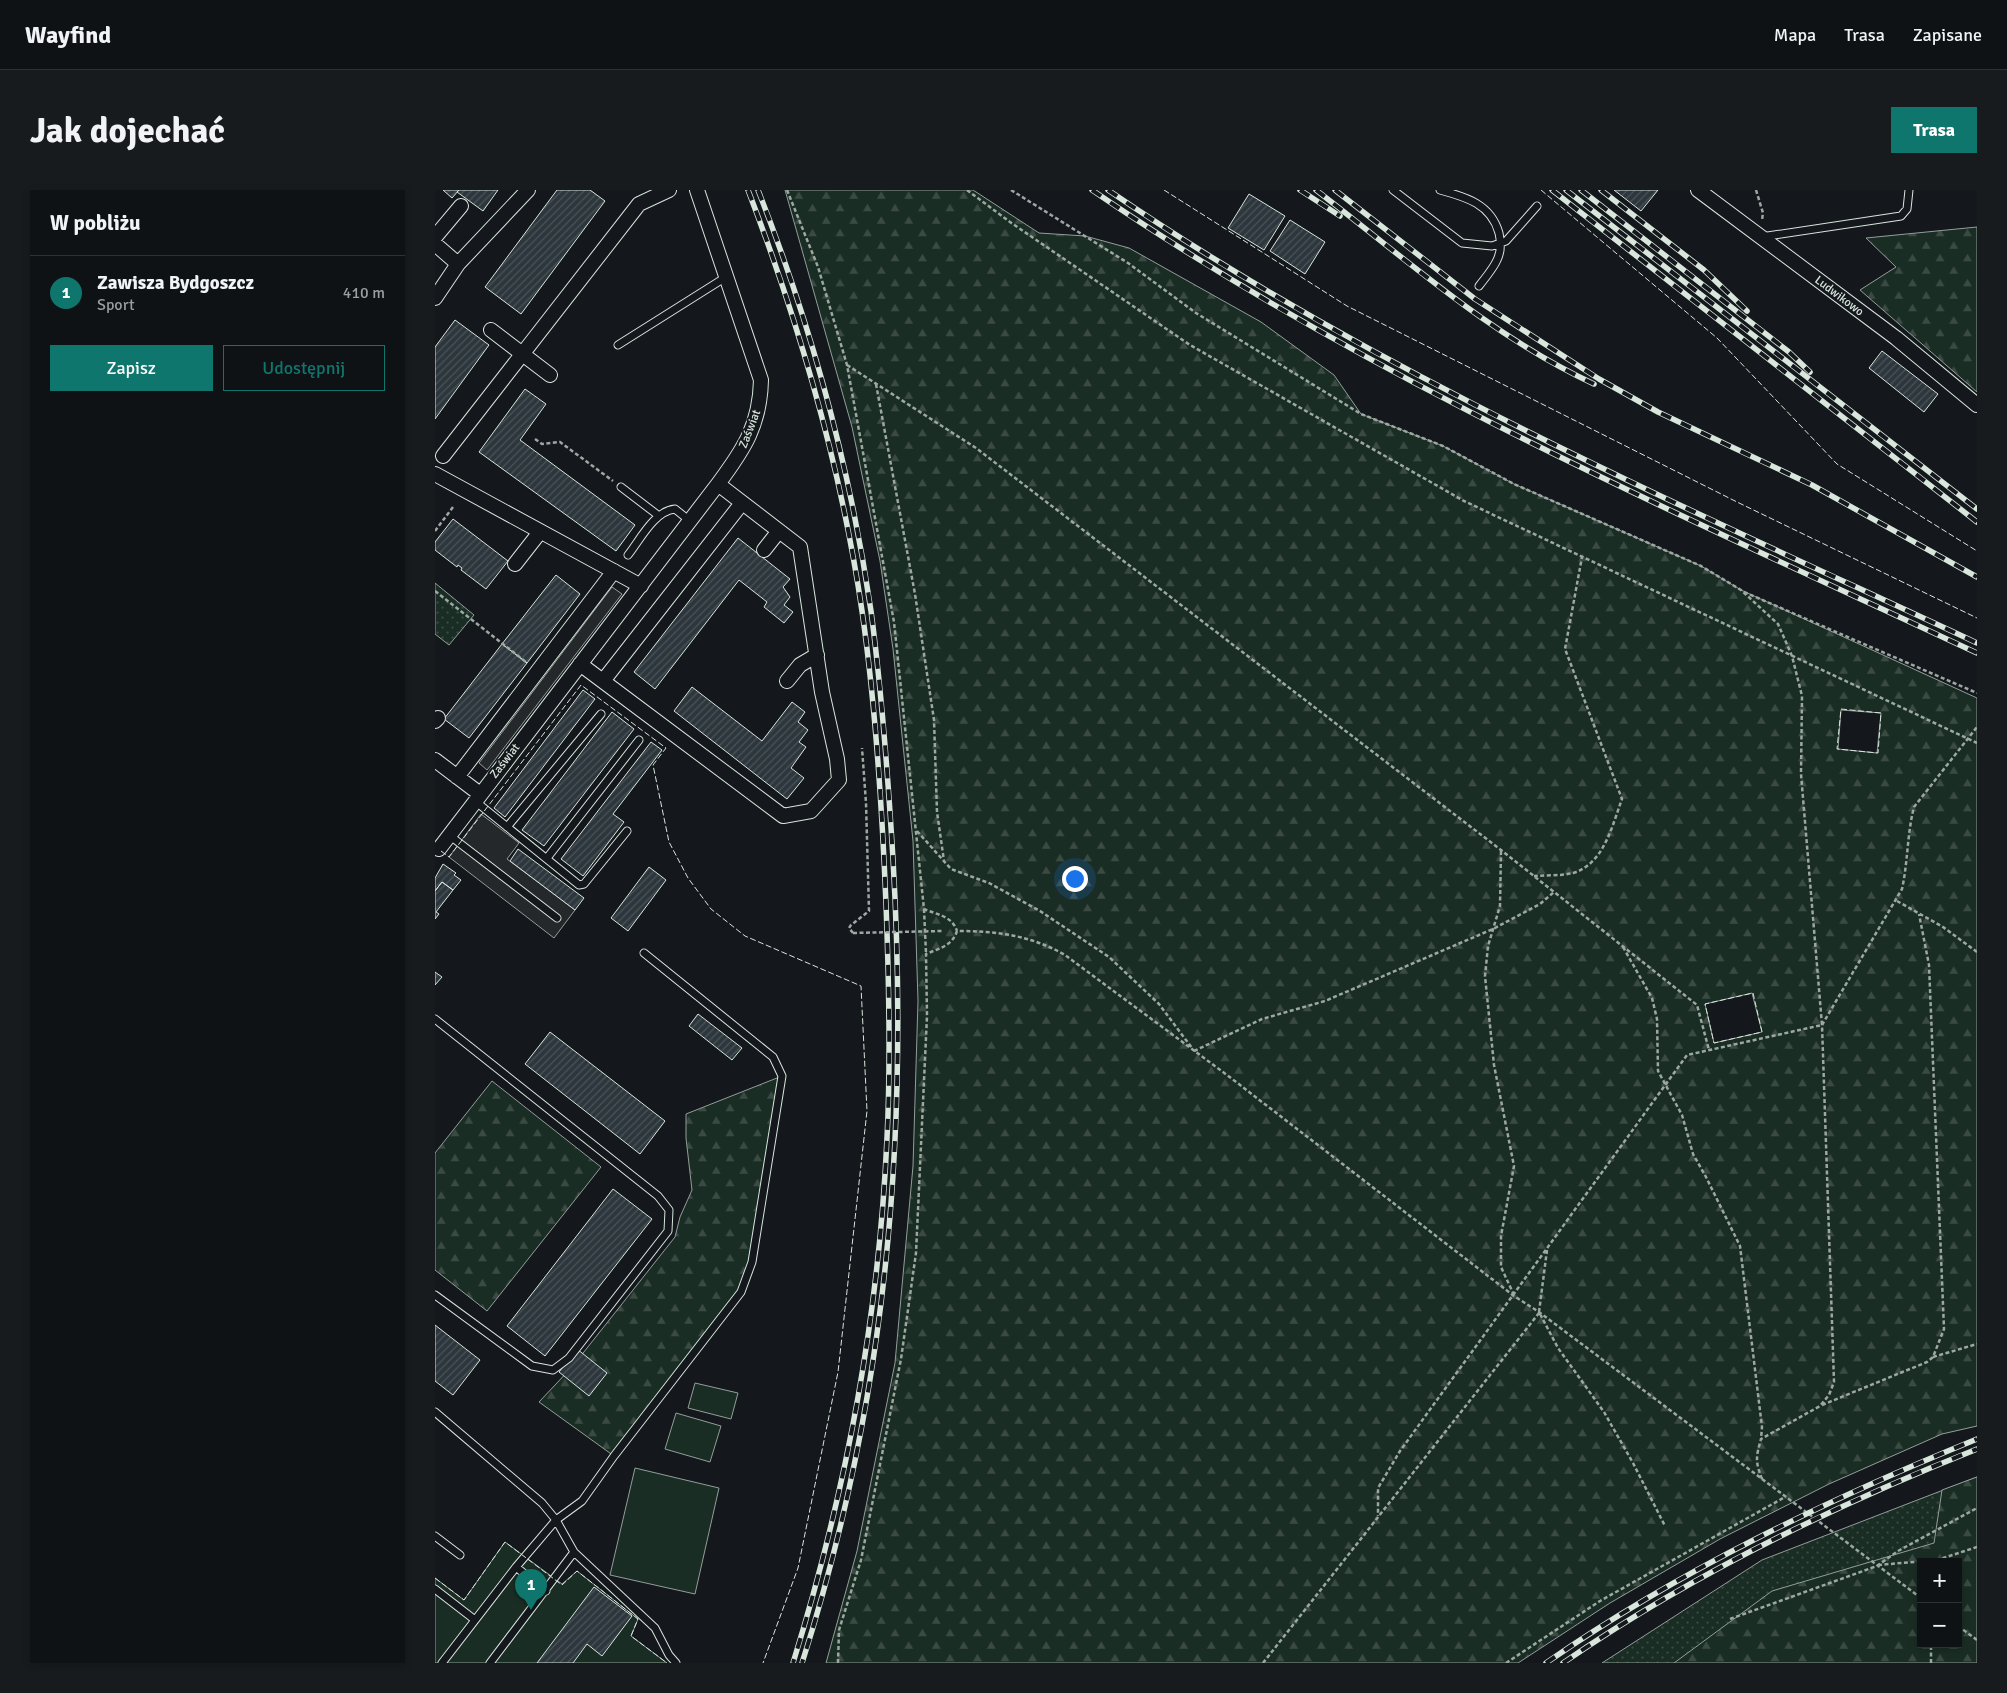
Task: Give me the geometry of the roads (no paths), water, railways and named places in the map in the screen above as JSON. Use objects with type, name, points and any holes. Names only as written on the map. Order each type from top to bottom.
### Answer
[{"type":"street","points":[[437,289],[528,190]]},
{"type":"street","points":[[443,456],[639,204],[669,190]]},
{"type":"street","name":"Zaświat","points":[[437,852],[718,484],[743,450],[757,419],[761,401],[761,380],[697,190]]},
{"type":"street","name":"Ludwikowo","points":[[1698,190],[1895,338],[1977,405]]},
{"type":"street","points":[[435,238],[461,206]]},
{"type":"street","points":[[435,244],[458,264]]},
{"type":"street","points":[[491,330],[550,375]]},
{"type":"street","points":[[435,474],[641,586]]},
{"type":"street","points":[[580,664],[783,816],[811,811],[839,780],[837,758],[822,692],[800,547],[718,484]]},
{"type":"street","points":[[603,681],[742,503]]},
{"type":"street","points":[[764,550],[779,531]]},
{"type":"street","points":[[515,564],[540,532]]},
{"type":"street","points":[[457,778],[614,571]]},
{"type":"street","points":[[787,681],[799,665],[817,655]]},
{"type":"street","points":[[435,760],[478,798]]},
{"type":"lane","points":[[1393,190],[1462,243],[1492,246],[1506,241],[1537,206]]},
{"type":"lane","points":[[1440,190],[1465,197],[1487,210],[1497,224],[1501,243],[1498,260],[1479,286]]},
{"type":"lane","points":[[1761,237],[1901,216],[1907,209],[1909,190]]},
{"type":"lane","points":[[618,344],[726,277]]},
{"type":"lane","points":[[619,486],[659,516]]},
{"type":"lane","points":[[628,555],[659,516],[667,510],[675,509],[690,521]]},
{"type":"lane","points":[[507,827],[601,714]]},
{"type":"lane","points":[[547,858],[639,740]]},
{"type":"lane","points":[[478,798],[507,827],[579,885],[584,884],[627,830]]},
{"type":"lane","points":[[449,835],[557,918]]},
{"type":"lane","points":[[442,1663],[516,1567],[556,1520],[582,1501],[614,1456],[741,1292],[752,1262],[782,1076],[773,1057],[644,953]]},
{"type":"lane","points":[[435,1019],[658,1196],[669,1210],[668,1231],[569,1358],[553,1370],[532,1366],[435,1295]]},
{"type":"lane","points":[[435,1412],[542,1503],[556,1520],[574,1552],[655,1628],[669,1655],[676,1663]]},
{"type":"lane","points":[[435,1536],[460,1555]]},
{"type":"lane","points":[[490,1663],[574,1552]]},
{"type":"lane","points":[[516,1567],[546,1591]]},
{"type":"lane","points":[[435,1588],[475,1620]]},
{"type":"railway","points":[[748,190],[785,293],[817,398],[843,504],[853,557],[867,647],[875,720],[883,831],[888,963],[887,1138],[883,1205],[868,1338],[844,1469],[812,1599],[793,1663]]},
{"type":"railway","points":[[758,190],[795,292],[827,397],[852,503],[862,557],[875,642],[884,735],[893,859],[897,962],[897,1065],[894,1165],[885,1266],[872,1365],[854,1464],[831,1563],[802,1663]]},
{"type":"railway","points":[[1092,190],[1197,258],[1304,322],[1414,382],[1525,440],[1637,494],[1977,653]]},
{"type":"railway","points":[[1108,190],[1211,257],[1316,319],[1424,378],[1643,488],[1977,643]]},
{"type":"railway","points":[[1300,190],[1340,216]]},
{"type":"railway","points":[[1316,190],[1416,269],[1485,320],[1556,365],[1594,384]]},
{"type":"railway","points":[[1335,190],[1475,299],[1599,379],[1658,412],[1812,485],[1977,577]]},
{"type":"railway","points":[[1552,190],[1977,522]]},
{"type":"railway","points":[[1566,190],[1977,509]]},
{"type":"railway","points":[[1581,190],[1789,352],[1810,372]]},
{"type":"railway","points":[[1601,190],[1704,270],[1747,311]]},
{"type":"railway","points":[[1546,1663],[1649,1597],[1755,1539],[1865,1487],[1977,1439]]},
{"type":"railway","points":[[1563,1663],[1661,1600],[1764,1544],[1870,1494],[1977,1449]]},
{"type":"place","name":"Zawisza Bydgoszcz","points":[[531,1610]]}]
